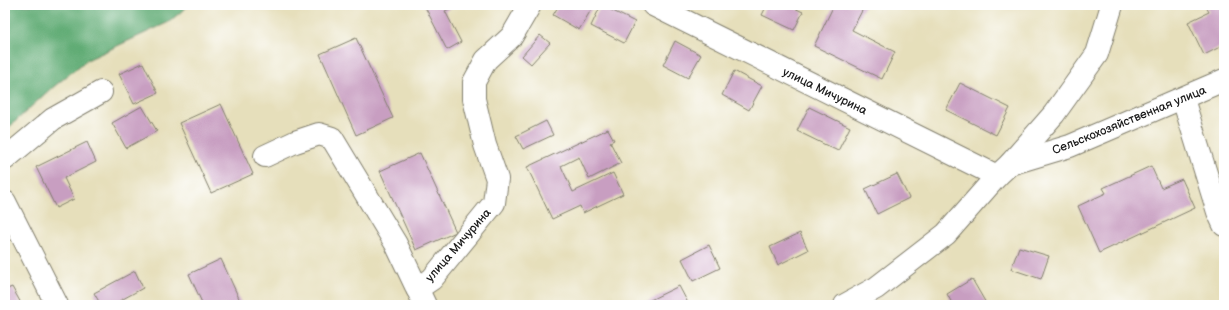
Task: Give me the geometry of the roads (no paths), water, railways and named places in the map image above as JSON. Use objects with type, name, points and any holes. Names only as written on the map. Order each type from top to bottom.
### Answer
[{"type":"street","name":"улица Мичурина","points":[[421,297],[432,279],[494,203],[497,179],[484,145],[474,99],[474,82],[486,60],[512,36],[530,5]]},
{"type":"street","name":"улица Мичурина","points":[[653,5],[1003,170]]},
{"type":"street","name":"Сельскохозяйственная улица","points":[[845,305],[876,288],[946,234],[1054,114],[1097,54],[1112,5]]},
{"type":"street","name":"Сельскохозяйственная улица","points":[[1003,170],[1070,146],[1183,99],[1224,80]]},
{"type":"street","points":[[5,159],[53,119],[101,92]]},
{"type":"street","points":[[1183,99],[1218,212],[1224,224]]},
{"type":"street","name":"улица Мичурина","points":[[265,156],[295,142],[320,134],[332,138],[396,244],[421,297]]},
{"type":"street","points":[[5,202],[57,305]]}]
